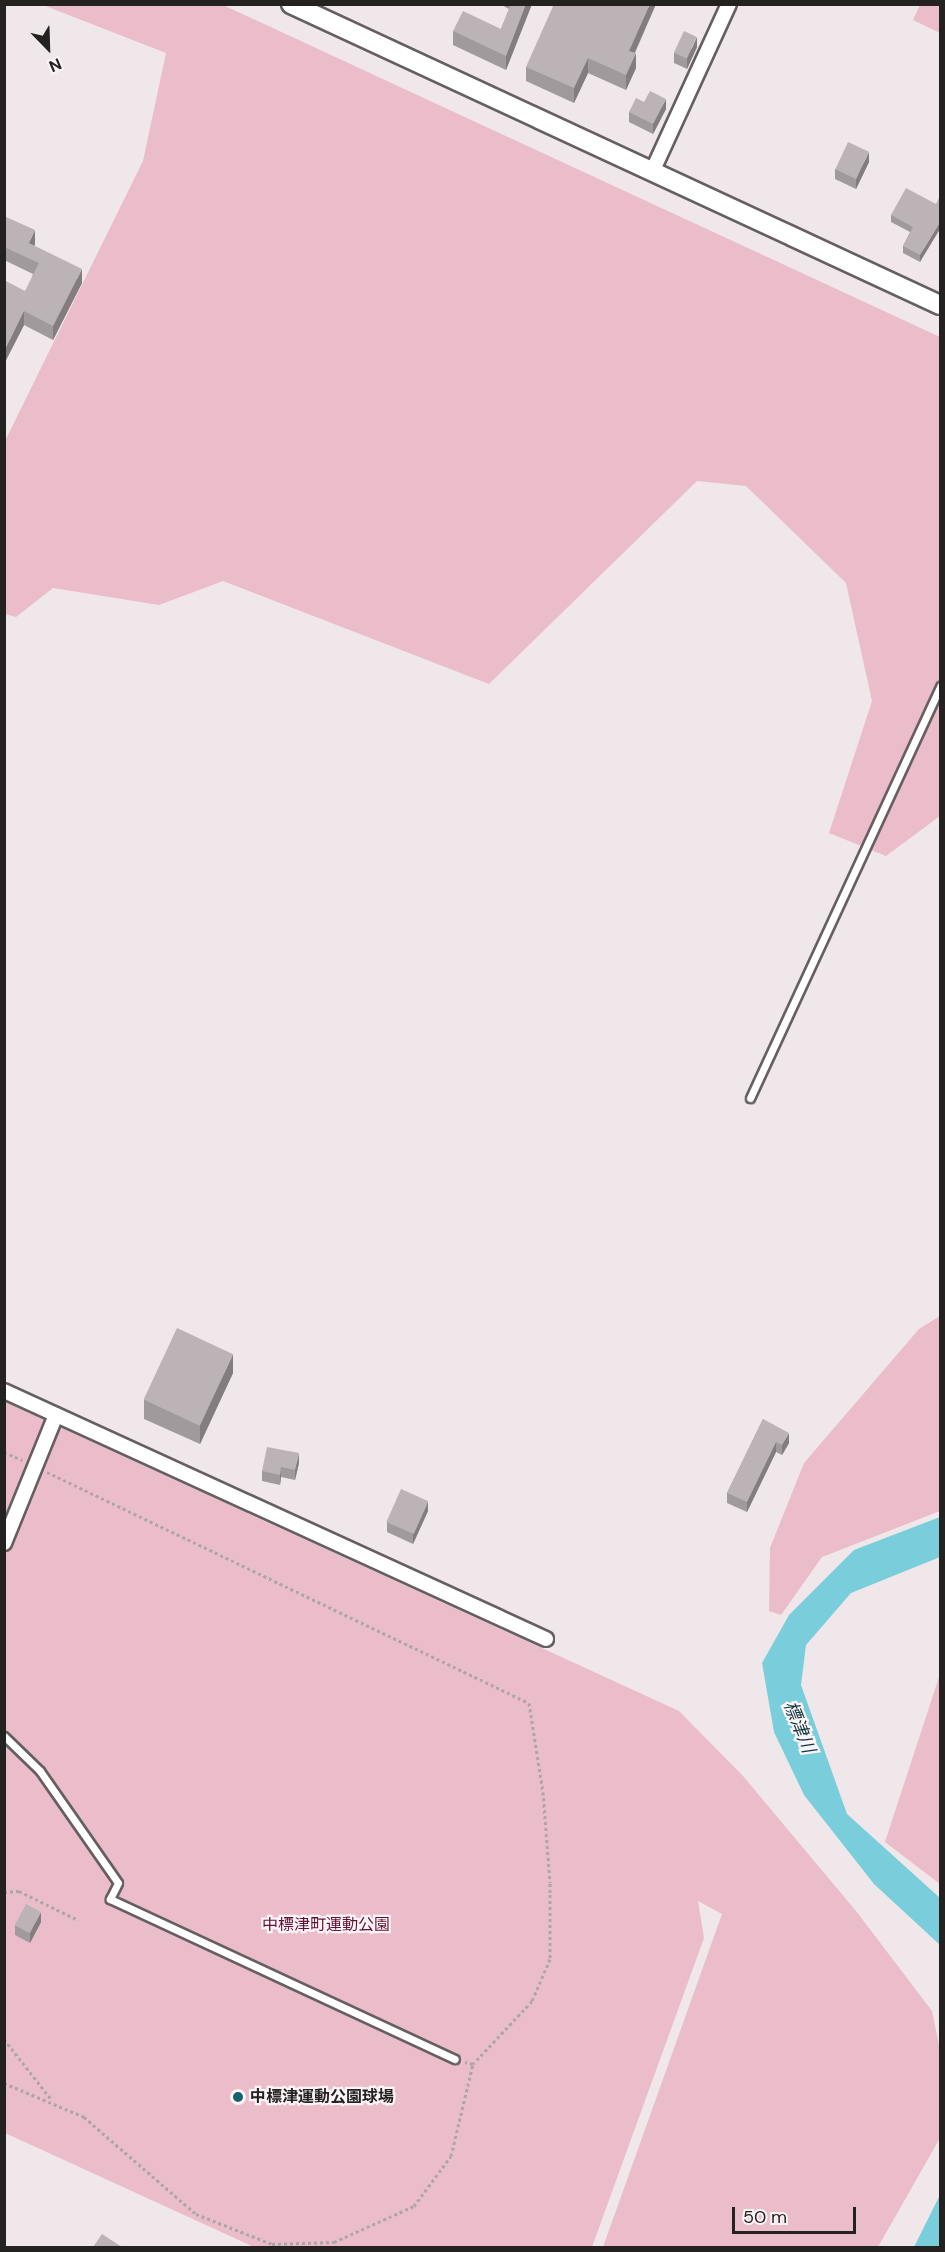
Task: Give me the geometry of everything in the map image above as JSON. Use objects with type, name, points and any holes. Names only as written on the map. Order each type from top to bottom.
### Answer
[{"type":"street","points":[[291,4],[940,305]]},
{"type":"street","points":[[652,172],[729,4]]},
{"type":"street","points":[[4,1391],[546,1639]]},
{"type":"street","points":[[4,1543],[56,1415]]},
{"type":"lane","points":[[750,1098],[940,686]]},
{"type":"lane","points":[[4,1736],[39,1772],[118,1883],[110,1899],[455,2059]]},
{"type":"path","points":[[4,1452],[529,1703],[543,1792],[550,1883],[550,1959],[532,2001],[474,2064],[451,2156],[414,2206],[334,2242],[273,2244],[196,2214],[84,2117],[52,2100],[4,2082]]},
{"type":"path","points":[[4,1892],[19,1891],[78,1920]]},
{"type":"path","points":[[4,2039],[52,2100]]},
{"type":"path","points":[[455,2059],[474,2064]]},
{"type":"green space","points":[[43,5],[223,5],[940,337],[940,816],[886,856],[829,833],[872,701],[846,583],[746,486],[697,481],[489,684],[223,581],[159,605],[53,588],[16,617],[5,614],[4,443],[143,161],[166,53]]},
{"type":"green space","points":[[920,5],[940,5],[940,33],[913,20]]},
{"type":"green space","points":[[940,1316],[940,1511],[822,1557],[781,1615],[769,1611],[770,1548],[804,1463],[919,1329]]},
{"type":"green space","name":"中標津町運動公園","points":[[5,1402],[679,1711],[743,1776],[856,1911],[932,2011],[940,2050],[940,2138],[878,2247],[603,2247],[722,1914],[698,1901],[704,1938],[592,2247],[254,2247],[5,2133]]},
{"type":"green space","points":[[940,1674],[940,1884],[885,1842]]},
{"type":"water","name":"標津川","points":[[940,1517],[940,1557],[851,1593],[806,1645],[801,1685],[847,1814],[940,1898],[940,1945],[874,1884],[804,1795],[774,1732],[762,1663],[789,1615],[854,1550]]},
{"type":"water","points":[[940,2195],[940,2247],[914,2247]]},
{"type":"building","points":[[511,4],[526,4],[506,56],[453,31],[463,11],[501,29]]},
{"type":"building","points":[[554,4],[650,4],[629,51],[636,53],[626,75],[588,58],[574,88],[526,67]]},
{"type":"building","points":[[684,31],[697,37],[687,59],[674,53]]},
{"type":"building","points":[[650,91],[666,99],[653,124],[629,112],[636,98],[644,102]]},
{"type":"building","points":[[848,142],[869,152],[856,179],[835,169]]},
{"type":"building","points":[[906,188],[936,204],[940,196],[940,222],[920,255],[903,246],[913,227],[891,215]]},
{"type":"building","points":[[4,216],[35,230],[29,243],[82,269],[53,326],[24,311],[4,351],[4,280],[25,291],[39,263],[4,247]]},
{"type":"building","points":[[177,1328],[233,1354],[200,1426],[144,1400]]},
{"type":"building","points":[[763,1419],[789,1433],[782,1445],[776,1442],[747,1502],[727,1493]]},
{"type":"building","points":[[267,1447],[299,1453],[295,1470],[281,1467],[280,1475],[262,1471]]},
{"type":"building","points":[[401,1489],[428,1501],[414,1534],[386,1522]]},
{"type":"building","points":[[26,1904],[41,1912],[30,1933],[15,1925]]},
{"type":"building","points":[[102,2234],[122,2247],[93,2247]]},
{"type":"place","name":"中標津運動公園球場","points":[[238,2097]]}]
